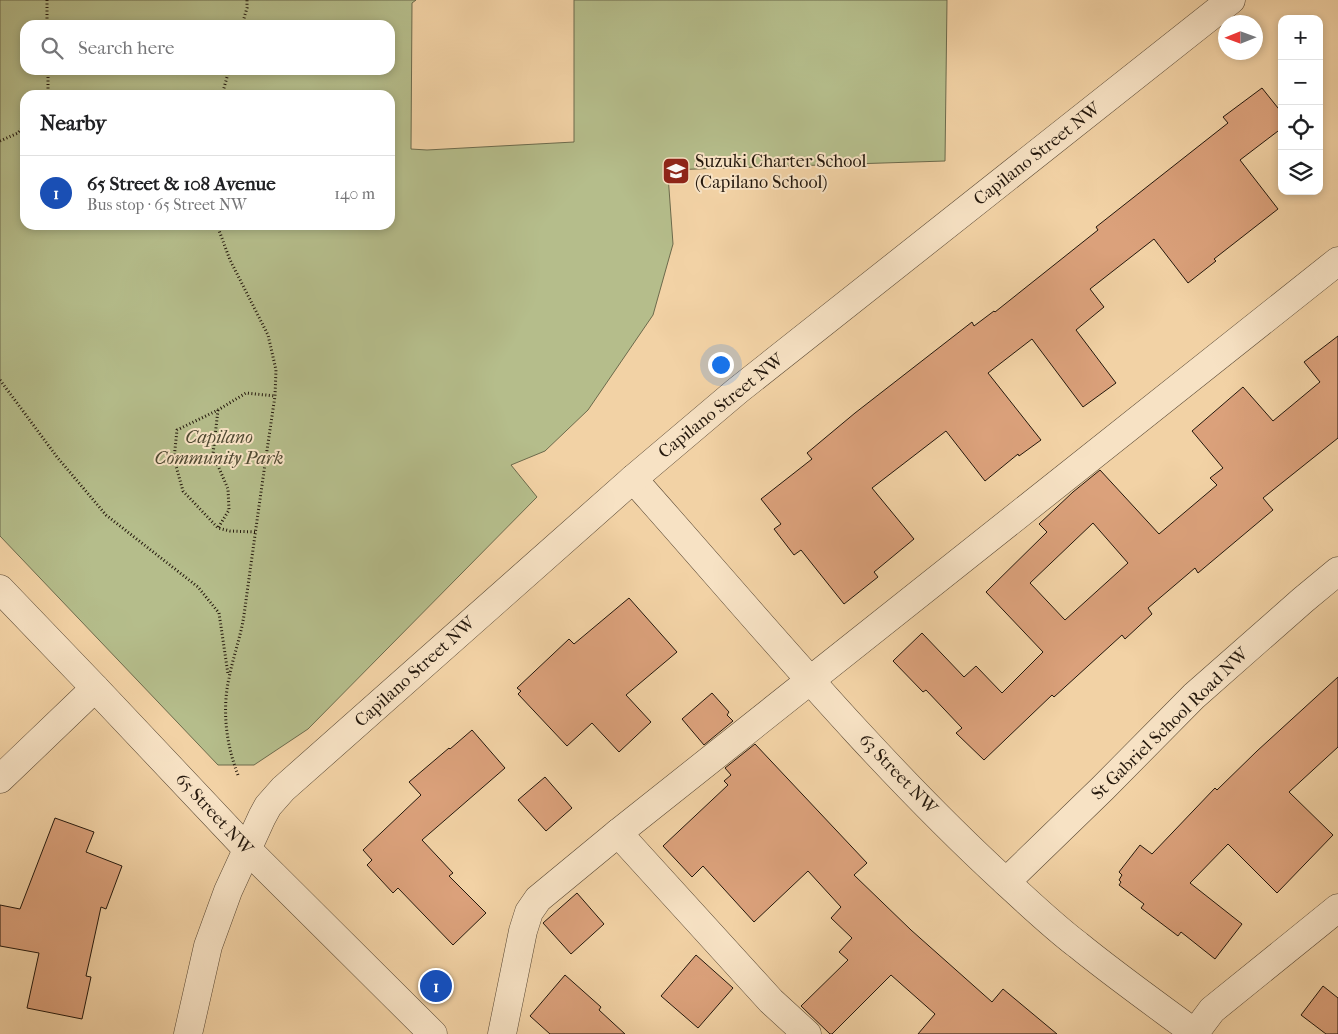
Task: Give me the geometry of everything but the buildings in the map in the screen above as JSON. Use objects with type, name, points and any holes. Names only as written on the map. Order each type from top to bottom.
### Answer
[{"type":"street","name":"Capilano Street NW","points":[[188,1034],[208,946],[228,891],[262,817],[268,806],[283,789],[633,479],[737,391],[1231,0]]},
{"type":"street","points":[[502,1034],[523,930],[529,912],[538,899],[618,833],[1338,261]]},
{"type":"street","name":"63 Street NW","points":[[633,479],[811,681],[874,751],[930,809],[1006,882],[1078,945],[1195,1034]]},
{"type":"street","name":"St Gabriel School Road NW","points":[[1006,882],[1194,696],[1302,600],[1338,571]]},
{"type":"street","name":"65 Street NW","points":[[0,589],[247,850],[433,1034]]},
{"type":"street","points":[[0,779],[95,688]]},
{"type":"street","points":[[618,833],[771,1001],[807,1034]]},
{"type":"street","points":[[1195,1034],[1212,1010],[1338,908]]},
{"type":"path","points":[[47,0],[47,20]]},
{"type":"path","points":[[243,20],[247,0]]},
{"type":"path","points":[[48,75],[48,90]]},
{"type":"path","points":[[223,90],[228,75]]},
{"type":"path","points":[[0,141],[20,130]]},
{"type":"path","points":[[220,230],[230,260],[268,335],[276,370],[275,396],[243,623],[225,700],[225,721],[232,760],[238,775]]},
{"type":"path","points":[[0,380],[57,457],[106,516],[198,587],[219,613],[229,677]]},
{"type":"path","points":[[255,532],[230,531],[218,528],[183,491],[174,459],[177,430],[218,410],[246,393],[275,396]]},
{"type":"path","points":[[218,410],[213,454],[228,489],[229,503],[229,510],[218,528]]},
{"type":"green space","name":"Capilano Community Park","points":[[0,0],[416,0],[412,3],[411,149],[427,150],[574,142],[574,0],[947,0],[945,161],[666,170],[668,175],[673,244],[653,315],[588,410],[545,451],[511,465],[537,497],[308,729],[254,765],[218,765],[0,536]]},
{"type":"place","name":"Suzuki Charter School (Capilano School)","points":[[676,171]]},
{"type":"place","name":"65 Street & 108 Avenue","points":[[436,986]]}]
